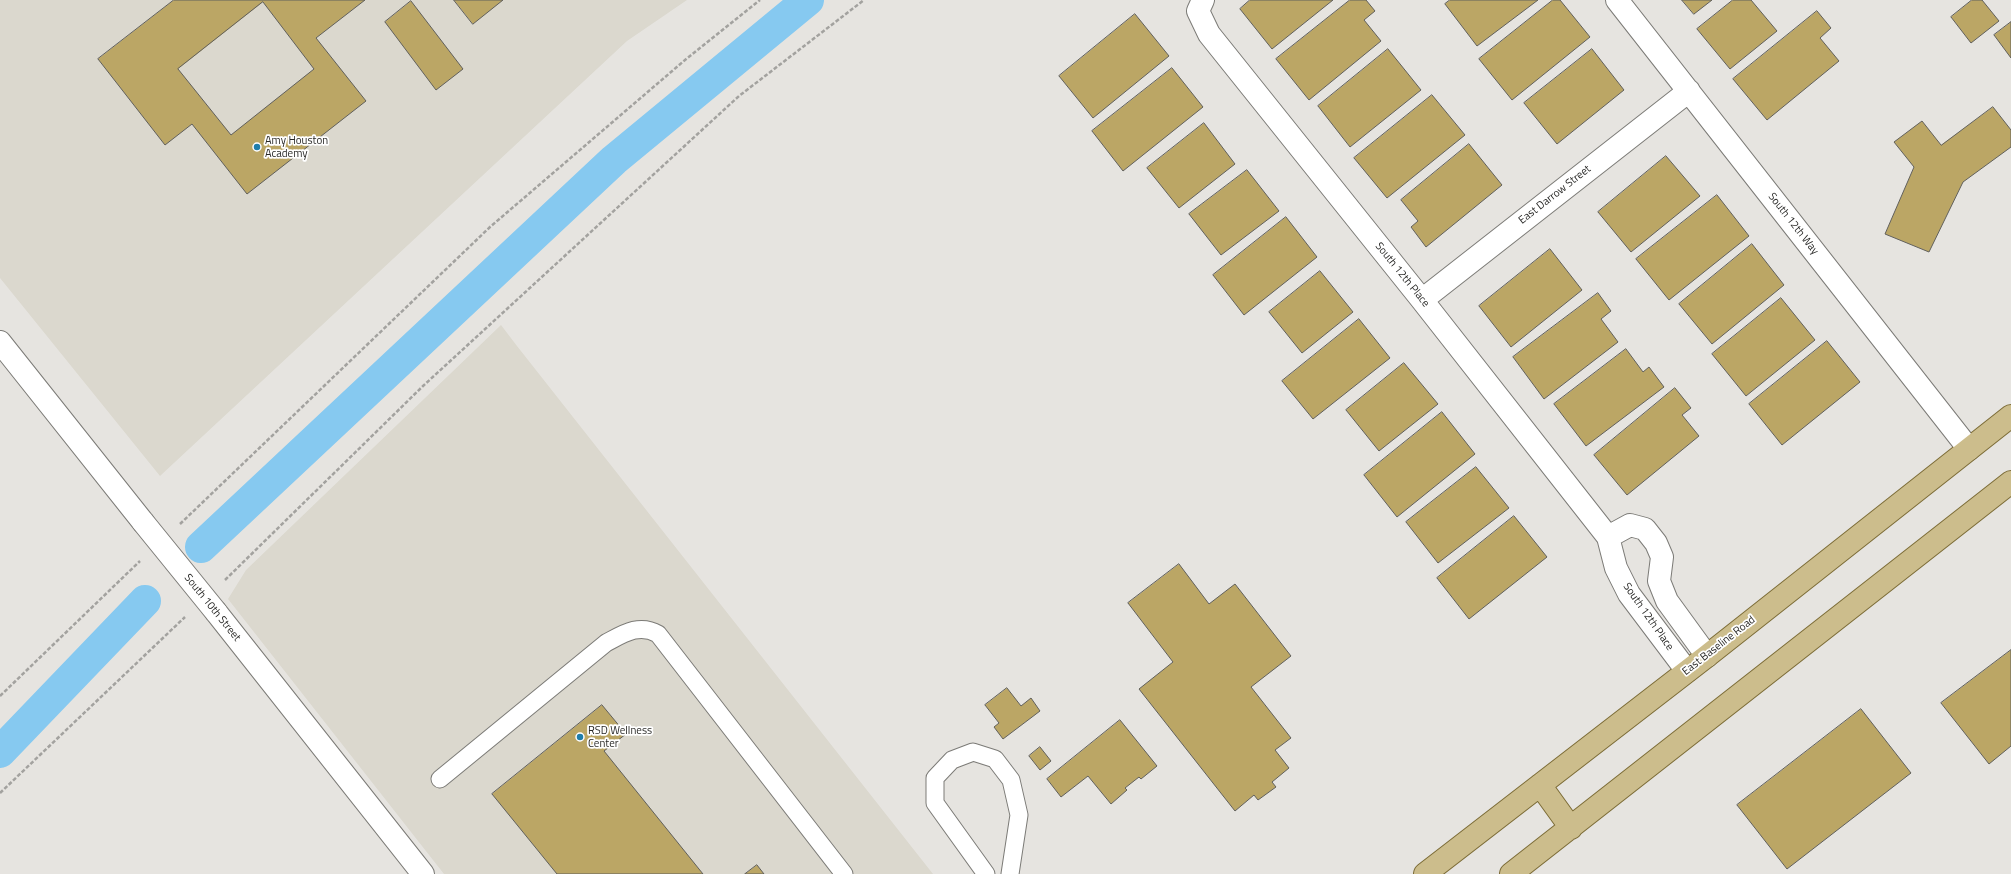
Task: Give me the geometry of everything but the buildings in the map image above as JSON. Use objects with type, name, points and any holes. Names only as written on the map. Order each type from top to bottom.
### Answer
[{"type":"main road","name":"East Baseline Road","points":[[1425,874],[1707,656],[2011,416]]},
{"type":"main road","points":[[1511,874],[2011,482]]},
{"type":"main road","points":[[1540,785],[1571,828]]},
{"type":"street","name":"South 12th Way","points":[[1617,0],[1969,449]]},
{"type":"street","name":"South 12th Place","points":[[1201,5],[1209,34],[1422,300],[1608,537],[1616,568],[1629,594],[1687,671]]},
{"type":"street","name":"East Darrow Street","points":[[1422,300],[1689,91]]},
{"type":"street","name":"South 10th Street","points":[[0,342],[423,874]]},
{"type":"street","points":[[1608,537],[1630,525],[1645,529],[1656,543],[1662,557],[1660,581],[1667,601],[1707,656]]},
{"type":"lane","points":[[440,778],[606,643],[626,632],[649,628],[658,634],[844,874]]},
{"type":"lane","points":[[986,874],[935,803],[935,778],[952,760],[973,752],[995,759],[1011,780],[1019,815],[1010,874]]},
{"type":"path","points":[[177,527],[490,227],[685,60],[760,0]]},
{"type":"path","points":[[225,579],[423,386],[739,96],[864,0]]},
{"type":"path","points":[[0,696],[135,565]]},
{"type":"path","points":[[0,793],[175,627]]},
{"type":"shaded area","name":"Amy Houston Academy","points":[[0,0],[687,0],[627,41],[160,476],[0,278]]},
{"type":"shaded area","name":"RSD Wellness Center","points":[[501,325],[933,874],[444,874],[228,599],[246,570]]},
{"type":"waterway","points":[[201,547],[614,160],[808,0]]},
{"type":"waterway","points":[[0,752],[145,601]]},
{"type":"place","name":"Amy Houston Academy","points":[[257,147]]},
{"type":"place","name":"RSD Wellness Center","points":[[580,737]]}]
